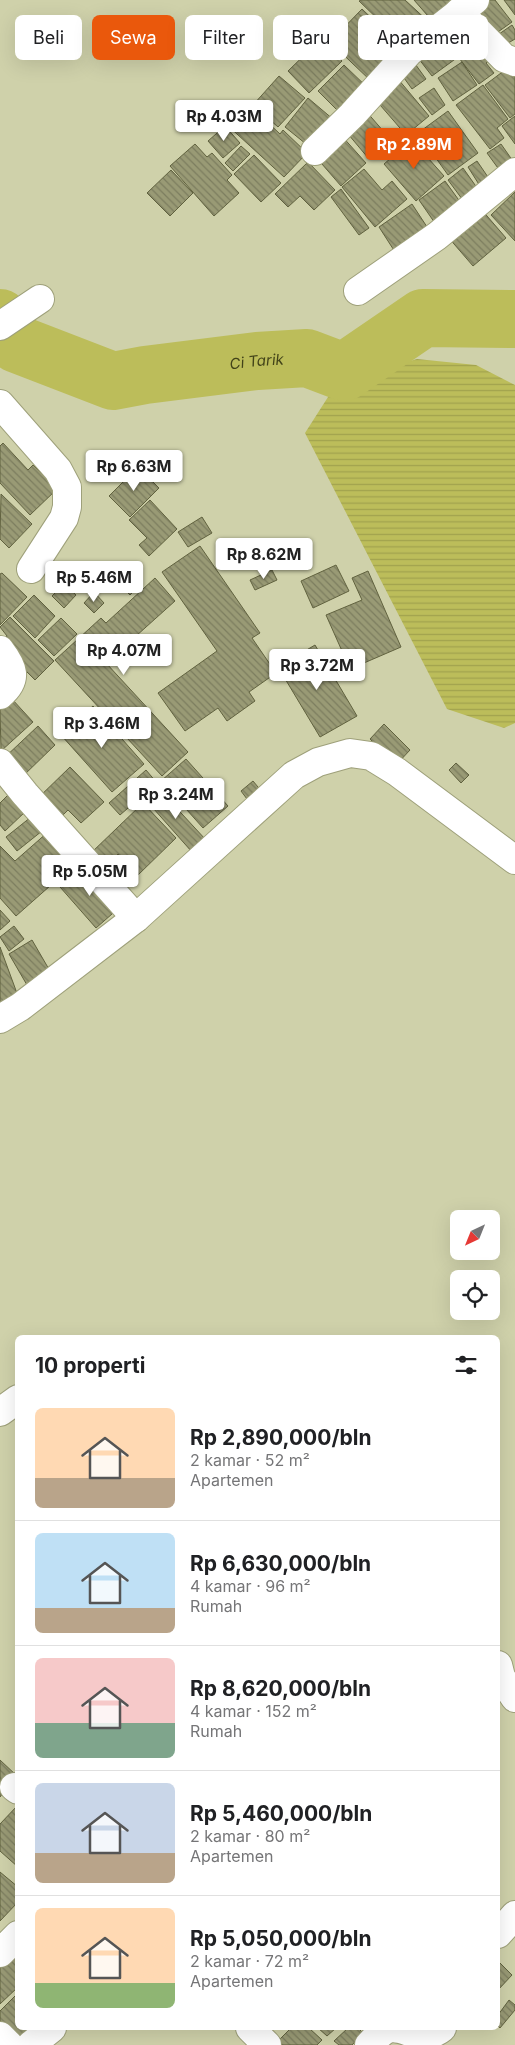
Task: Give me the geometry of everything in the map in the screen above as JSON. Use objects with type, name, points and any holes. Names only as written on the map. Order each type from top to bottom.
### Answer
[{"type":"street","points":[[315,151],[352,115],[409,52],[467,6],[504,58],[515,62]]},
{"type":"street","points":[[358,291],[437,236],[515,172]]},
{"type":"street","points":[[6,322],[40,299]]},
{"type":"street","points":[[0,404],[58,470],[67,486],[67,507],[64,518],[31,569]]},
{"type":"street","points":[[0,650],[11,664],[12,678],[11,684],[0,695]]},
{"type":"street","points":[[0,1019],[20,1007],[136,918],[294,776],[318,762],[350,754],[370,756],[398,772],[511,850]]},
{"type":"street","points":[[0,763],[25,794],[136,918]]},
{"type":"street","points":[[0,1412],[15,1402]]},
{"type":"street","points":[[500,1673],[515,1698]]},
{"type":"street","points":[[500,1932],[515,1915]]},
{"type":"street","points":[[0,1953],[15,1938]]},
{"type":"street","points":[[32,2045],[50,2030]]},
{"type":"street","points":[[252,2030],[267,2045]]},
{"type":"street","points":[[369,2045],[387,2030]]},
{"type":"street","points":[[399,2030],[417,2038],[427,2038],[440,2030]]},
{"type":"street","points":[[0,2036],[9,2045]]},
{"type":"shaded area","points":[[417,359],[476,365],[515,385],[515,723],[504,728],[447,709],[305,433],[344,372],[363,375]]},
{"type":"building","points":[[405,0],[421,15],[374,15],[359,1]]},
{"type":"building","points":[[414,0],[451,0],[455,5],[443,15],[427,15]]},
{"type":"building","points":[[484,0],[495,0],[512,22],[488,39],[488,15],[471,15],[468,11]]},
{"type":"building","points":[[504,0],[515,0],[515,15]]},
{"type":"building","points":[[362,9],[368,15],[358,15],[358,60],[393,60],[372,82],[348,59],[348,23]]},
{"type":"building","points":[[512,25],[515,30],[515,39],[498,49],[492,39]]},
{"type":"building","points":[[488,51],[493,58],[486,63],[494,73],[479,84],[461,60],[488,60]]},
{"type":"building","points":[[299,60],[342,61],[309,93],[288,71]]},
{"type":"building","points":[[420,60],[454,60],[432,76]]},
{"type":"building","points":[[413,61],[426,79],[412,89],[399,71]]},
{"type":"building","points":[[462,62],[477,85],[453,101],[438,78]]},
{"type":"building","points":[[513,64],[515,67],[515,114],[510,118],[485,85]]},
{"type":"building","points":[[344,65],[370,90],[344,117],[318,91]]},
{"type":"building","points":[[279,76],[305,98],[278,127],[253,105]]},
{"type":"building","points":[[398,79],[429,116],[406,135],[374,98]]},
{"type":"building","points":[[483,85],[508,119],[497,128],[504,138],[490,149],[456,105]]},
{"type":"building","points":[[434,88],[445,105],[432,115],[419,98]]},
{"type":"building","points":[[308,98],[334,120],[311,148],[285,127]]},
{"type":"building","points":[[246,102],[280,134],[283,130],[307,153],[284,177],[226,124]]},
{"type":"building","points":[[365,110],[391,140],[369,159],[343,128]]},
{"type":"building","points":[[448,111],[478,153],[448,175],[418,133]]},
{"type":"building","points":[[515,116],[515,144],[502,126]]},
{"type":"building","points":[[225,126],[240,143],[223,158],[208,141]]},
{"type":"building","points":[[340,134],[366,163],[341,186],[315,156]]},
{"type":"building","points":[[412,140],[444,176],[416,201],[384,164]]},
{"type":"building","points":[[195,144],[207,157],[212,153],[232,175],[227,180],[239,193],[214,216],[170,166]]},
{"type":"building","points":[[501,144],[515,164],[503,175],[487,153]]},
{"type":"building","points":[[241,146],[250,154],[233,171],[225,163]]},
{"type":"building","points":[[254,155],[281,183],[261,202],[234,174]]},
{"type":"building","points":[[477,161],[490,180],[480,186],[468,167]]},
{"type":"building","points":[[308,162],[335,190],[314,210],[300,196],[288,207],[275,194]]},
{"type":"building","points":[[463,168],[480,192],[465,203],[448,180]]},
{"type":"building","points":[[364,169],[382,190],[392,181],[407,199],[375,227],[342,187]]},
{"type":"building","points":[[171,170],[193,193],[170,216],[147,193]]},
{"type":"building","points":[[445,181],[466,210],[439,229],[419,200]]},
{"type":"building","points":[[341,189],[369,228],[359,235],[331,197]]},
{"type":"building","points":[[515,192],[515,241],[491,215]]},
{"type":"building","points":[[412,204],[431,233],[397,255],[379,227]]},
{"type":"building","points":[[481,209],[506,238],[473,266],[448,237]]},
{"type":"building","points":[[3,443],[28,470],[33,465],[43,475],[47,470],[56,490],[30,515],[0,483],[0,446]]},
{"type":"building","points":[[138,467],[159,488],[130,517],[109,496]]},
{"type":"building","points":[[1,494],[32,524],[9,548],[0,539]]},
{"type":"building","points":[[150,500],[177,529],[149,556],[139,545],[147,538],[129,520]]},
{"type":"building","points":[[202,517],[212,533],[188,547],[178,532]]},
{"type":"building","points":[[200,546],[260,633],[252,638],[276,673],[249,692],[255,701],[227,721],[218,708],[185,731],[158,693],[217,651],[162,572]]},
{"type":"building","points":[[336,565],[349,591],[313,608],[301,581]]},
{"type":"building","points":[[272,570],[277,580],[255,590],[250,580]]},
{"type":"building","points":[[368,571],[401,647],[350,669],[326,615],[362,600],[352,578]]},
{"type":"building","points":[[128,572],[141,584],[130,595],[118,583]]},
{"type":"building","points":[[2,573],[27,597],[0,625],[0,574]]},
{"type":"building","points":[[54,578],[60,583],[52,591],[47,586]]},
{"type":"building","points":[[155,578],[175,601],[106,663],[188,752],[162,776],[55,660],[101,618],[106,623]]},
{"type":"building","points":[[64,584],[76,595],[64,608],[52,596]]},
{"type":"building","points":[[94,592],[104,603],[94,613],[84,603]]},
{"type":"building","points":[[34,595],[55,616],[35,638],[13,616]]},
{"type":"building","points":[[10,617],[54,661],[35,680],[0,645],[7,636],[0,627]]},
{"type":"building","points":[[61,618],[77,634],[54,656],[38,640]]},
{"type":"building","points":[[315,645],[357,716],[320,737],[278,667]]},
{"type":"building","points":[[12,699],[33,722],[1,751],[0,710]]},
{"type":"building","points":[[93,706],[144,764],[112,792],[61,735]]},
{"type":"building","points":[[384,724],[410,750],[396,765],[370,739]]},
{"type":"building","points":[[38,726],[55,745],[21,778],[3,759]]},
{"type":"building","points":[[186,759],[228,806],[203,828],[161,781]]},
{"type":"building","points":[[456,763],[469,775],[461,783],[449,770]]},
{"type":"building","points":[[70,767],[104,802],[81,823],[68,810],[56,822],[35,801]]},
{"type":"building","points":[[146,770],[157,783],[120,815],[109,803]]},
{"type":"building","points":[[253,781],[263,793],[250,803],[241,791]]},
{"type":"building","points":[[158,788],[206,840],[192,852],[145,799]]},
{"type":"building","points":[[10,793],[26,811],[5,831],[0,825],[0,803]]},
{"type":"building","points":[[143,803],[176,838],[138,875],[118,854],[105,867],[91,853]]},
{"type":"building","points":[[36,813],[47,827],[17,851],[6,837]]},
{"type":"building","points":[[48,832],[76,863],[16,916],[0,898],[0,846],[15,861]]},
{"type":"building","points":[[84,865],[120,907],[96,928],[60,887]]},
{"type":"building","points":[[0,910],[10,921],[0,930]]},
{"type":"building","points":[[14,926],[24,939],[9,951],[0,937]]},
{"type":"building","points":[[32,940],[50,971],[27,985],[9,954]]},
{"type":"building","points":[[0,947],[18,996],[0,1003]]},
{"type":"building","points":[[0,1760],[15,1774],[15,1778],[0,1797]]},
{"type":"building","points":[[15,1808],[15,1864],[0,1851],[0,1824]]},
{"type":"building","points":[[0,1872],[15,1884],[15,1905],[0,1921]]},
{"type":"building","points":[[15,1948],[15,1990],[0,2004],[0,1962]]},
{"type":"building","points":[[500,1963],[512,1975],[500,1988]]},
{"type":"building","points":[[15,1996],[15,2030],[37,2030],[21,2045],[0,2026],[0,2011]]},
{"type":"building","points":[[509,2000],[515,2005],[515,2010],[500,2028],[500,2012]]},
{"type":"building","points":[[289,2030],[311,2030],[322,2040],[317,2045],[274,2045]]},
{"type":"building","points":[[320,2030],[334,2030],[327,2036]]},
{"type":"building","points":[[346,2030],[360,2030],[363,2033],[352,2045],[339,2045],[334,2041]]},
{"type":"waterway","name":"Ci Tarik","points":[[0,318],[17,344],[113,381],[145,375],[257,361],[307,358],[344,372],[423,318],[515,319]]}]
